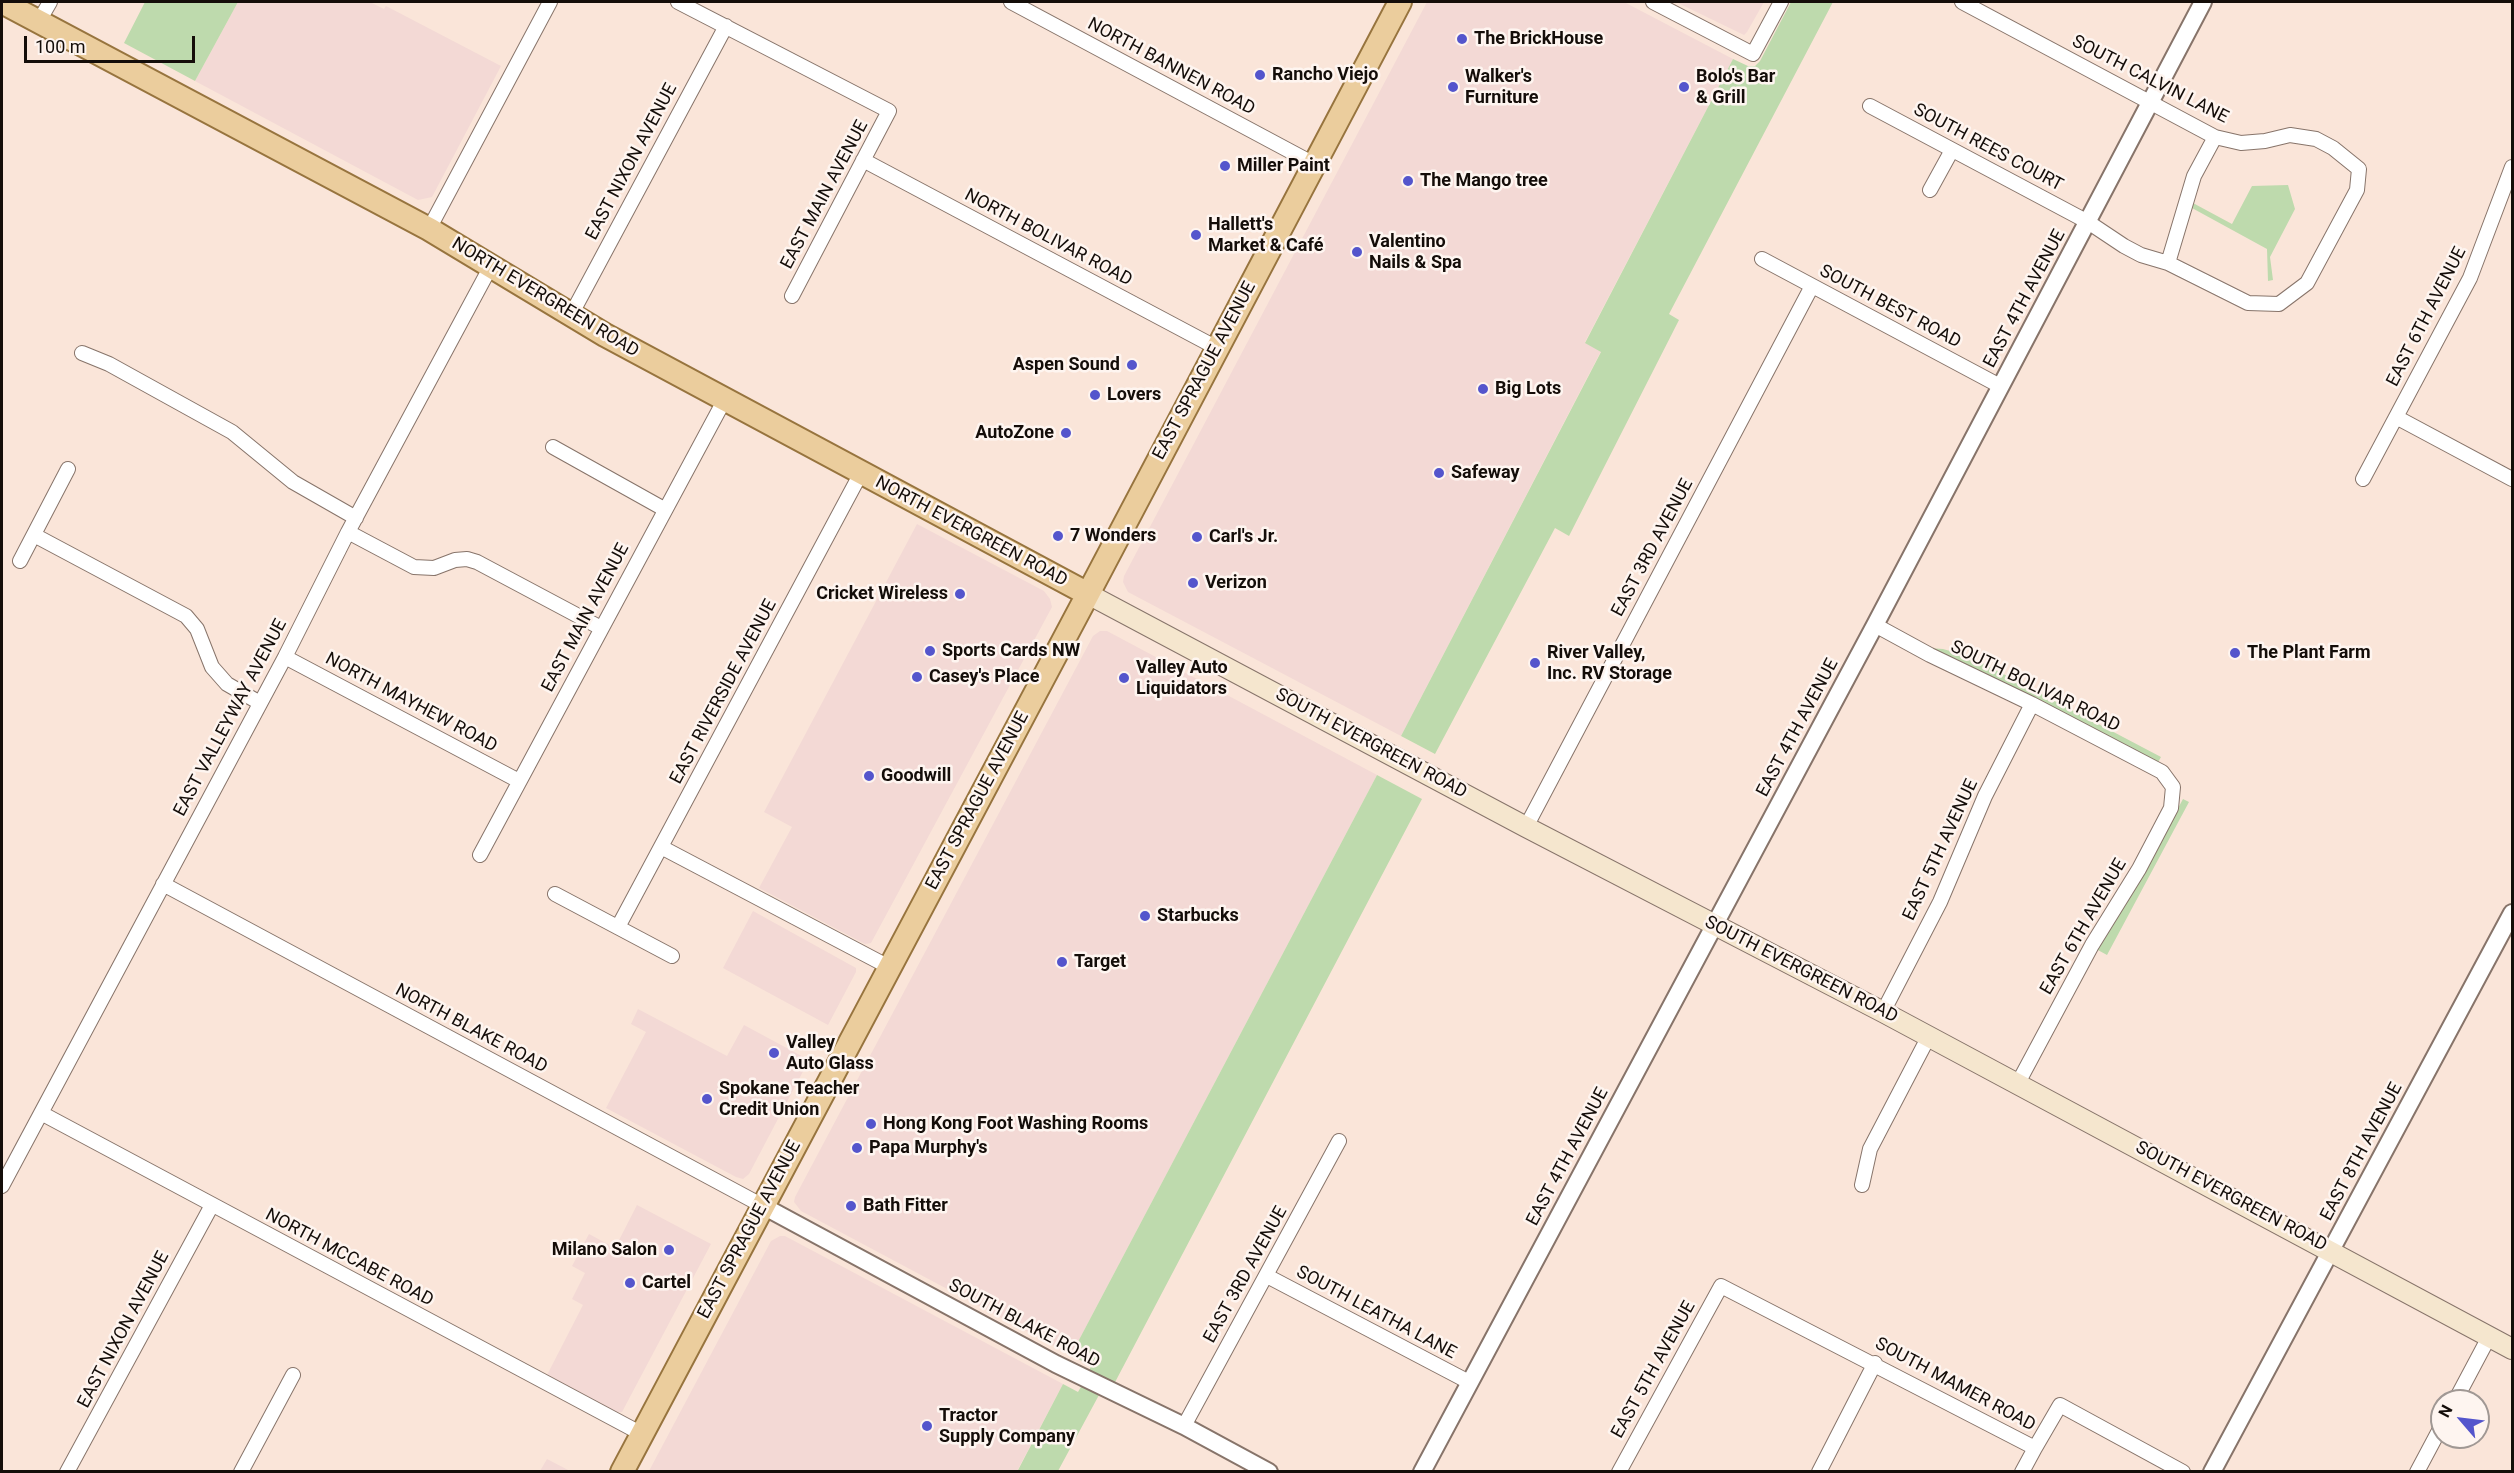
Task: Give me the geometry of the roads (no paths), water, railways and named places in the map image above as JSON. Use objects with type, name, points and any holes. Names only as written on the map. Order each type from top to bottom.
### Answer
[{"type":"main road","name":"NORTH EVERGREEN ROAD","points":[[2,2],[429,229],[571,315],[1088,594]]},
{"type":"main road","name":"EAST SPRAGUE AVENUE","points":[[622,1472],[1400,2]]},
{"type":"main road","name":"SOUTH EVERGREEN ROAD","points":[[1088,594],[1526,827],[2018,1083],[2512,1349]]},
{"type":"street","points":[[39,21],[50,2]]},
{"type":"street","points":[[429,229],[550,2]]},
{"type":"street","points":[[678,2],[726,26]]},
{"type":"street","name":"NORTH BANNEN ROAD","points":[[1011,2],[1314,164]]},
{"type":"street","points":[[1653,2],[1753,54],[1781,2]]},
{"type":"street","name":"SOUTH CALVIN LANE","points":[[1962,2],[2215,137],[2241,143],[2265,141],[2290,135],[2316,139],[2333,148],[2359,169],[2357,190],[2307,283],[2279,304],[2248,303],[2168,263]]},
{"type":"street","name":"EAST 4TH AVENUE","points":[[1422,1472],[1875,625],[2203,2]]},
{"type":"street","name":"EAST MAIN AVENUE","points":[[726,26],[889,111],[792,296]]},
{"type":"street","name":"EAST NIXON AVENUE","points":[[571,315],[726,26]]},
{"type":"street","name":"SOUTH REES COURT","points":[[1870,106],[2088,222],[2141,255],[2168,263]]},
{"type":"street","points":[[2168,263],[2194,176],[2215,137]]},
{"type":"street","points":[[1930,190],[1953,150]]},
{"type":"street","name":"NORTH BOLIVAR ROAD","points":[[863,160],[1217,348]]},
{"type":"street","name":"EAST 6TH AVENUE","points":[[2363,479],[2470,278],[2511,172]]},
{"type":"street","name":"SOUTH BEST ROAD","points":[[1762,259],[2000,386]]},
{"type":"street","name":"EAST VALLEYWAY AVENUE","points":[[2,1186],[491,266]]},
{"type":"street","name":"EAST 3RD AVENUE","points":[[1526,827],[1812,286]]},
{"type":"street","points":[[82,352],[109,364],[232,432],[293,482],[356,518]]},
{"type":"street","name":"EAST MAIN AVENUE","points":[[480,855],[725,399]]},
{"type":"street","points":[[2396,417],[2512,479]]},
{"type":"street","points":[[553,447],[664,509]]},
{"type":"street","points":[[20,561],[68,470]]},
{"type":"street","name":"EAST RIVERSIDE AVENUE","points":[[618,927],[861,473]]},
{"type":"street","points":[[348,532],[414,567],[434,568],[455,560],[467,559],[477,562],[601,628]]},
{"type":"street","points":[[34,535],[186,616],[197,629],[212,667],[227,684],[260,703]]},
{"type":"street","name":"SOUTH BOLIVAR ROAD","points":[[1875,625],[1930,656],[2032,704],[2162,772],[2173,787]]},
{"type":"street","name":"NORTH MAYHEW ROAD","points":[[285,657],[519,781]]},
{"type":"street","name":"EAST 5TH AVENUE","points":[[1883,1012],[1940,902],[1986,796],[2032,704]]},
{"type":"street","name":"EAST 6TH AVENUE","points":[[2018,1083],[2092,945],[2139,869],[2172,808],[2173,787]]},
{"type":"street","points":[[661,847],[889,967]]},
{"type":"street","name":"NORTH BLAKE ROAD","points":[[163,884],[763,1206]]},
{"type":"street","points":[[555,894],[672,956]]},
{"type":"street","name":"EAST 8TH AVENUE","points":[[2212,1472],[2512,913]]},
{"type":"street","points":[[1862,1185],[1870,1149],[1929,1036]]},
{"type":"street","name":"NORTH MCCABE ROAD","points":[[41,1113],[642,1434]]},
{"type":"street","name":"EAST 3RD AVENUE","points":[[1184,1426],[1339,1141]]},
{"type":"street","name":"EAST NIXON AVENUE","points":[[67,1472],[212,1206]]},
{"type":"street","name":"SOUTH BLAKE ROAD","points":[[763,1206],[1063,1368],[1184,1426],[1269,1472]]},
{"type":"street","name":"SOUTH LEATHA LANE","points":[[1267,1276],[1469,1382]]},
{"type":"street","name":"EAST 5TH AVENUE","points":[[1619,1472],[1721,1286]]},
{"type":"street","name":"SOUTH MAMER ROAD","points":[[1721,1286],[1875,1363],[2035,1448],[2060,1405],[2183,1472]]},
{"type":"street","points":[[2461,1389],[2489,1337]]},
{"type":"street","points":[[1819,1472],[1875,1363]]},
{"type":"street","points":[[248,1469],[293,1375]]},
{"type":"street","points":[[2022,1472],[2035,1448]]},
{"type":"street","points":[[2417,1472],[2430,1448]]},
{"type":"place","name":"The BrickHouse","points":[[1462,39]]},
{"type":"place","name":"Rancho Viejo","points":[[1260,75]]},
{"type":"place","name":"Walker's Furniture","points":[[1453,87]]},
{"type":"place","name":"Bolo's Bar & Grill","points":[[1684,87]]},
{"type":"place","name":"Miller Paint","points":[[1225,166]]},
{"type":"place","name":"The Mango tree","points":[[1408,181]]},
{"type":"place","name":"Hallett's Market & Café","points":[[1196,235]]},
{"type":"place","name":"Valentino Nails & Spa","points":[[1357,252]]},
{"type":"place","name":"Aspen Sound","points":[[1132,365]]},
{"type":"place","name":"Big Lots","points":[[1483,389]]},
{"type":"place","name":"Lovers","points":[[1095,395]]},
{"type":"place","name":"AutoZone","points":[[1066,433]]},
{"type":"place","name":"Safeway","points":[[1439,473]]},
{"type":"place","name":"7 Wonders","points":[[1058,536]]},
{"type":"place","name":"Carl's Jr.","points":[[1197,537]]},
{"type":"place","name":"Verizon","points":[[1193,583]]},
{"type":"place","name":"Cricket Wireless","points":[[960,594]]},
{"type":"place","name":"Sports Cards NW","points":[[930,651]]},
{"type":"place","name":"The Plant Farm","points":[[2235,653]]},
{"type":"place","name":"River Valley, Inc. RV Storage","points":[[1535,663]]},
{"type":"place","name":"Casey's Place","points":[[917,677]]},
{"type":"place","name":"Valley Auto Liquidators","points":[[1124,678]]},
{"type":"place","name":"Goodwill","points":[[869,776]]},
{"type":"place","name":"Starbucks","points":[[1145,916]]},
{"type":"place","name":"Target","points":[[1062,962]]},
{"type":"place","name":"Valley Auto Glass","points":[[774,1053]]},
{"type":"place","name":"Spokane Teacher Credit Union","points":[[707,1099]]},
{"type":"place","name":"Hong Kong Foot Washing Rooms","points":[[871,1124]]},
{"type":"place","name":"Papa Murphy's","points":[[857,1148]]},
{"type":"place","name":"Bath Fitter","points":[[851,1206]]},
{"type":"place","name":"Milano Salon","points":[[669,1250]]},
{"type":"place","name":"Cartel","points":[[630,1283]]},
{"type":"place","name":"Tractor Supply Company","points":[[927,1426]]}]
